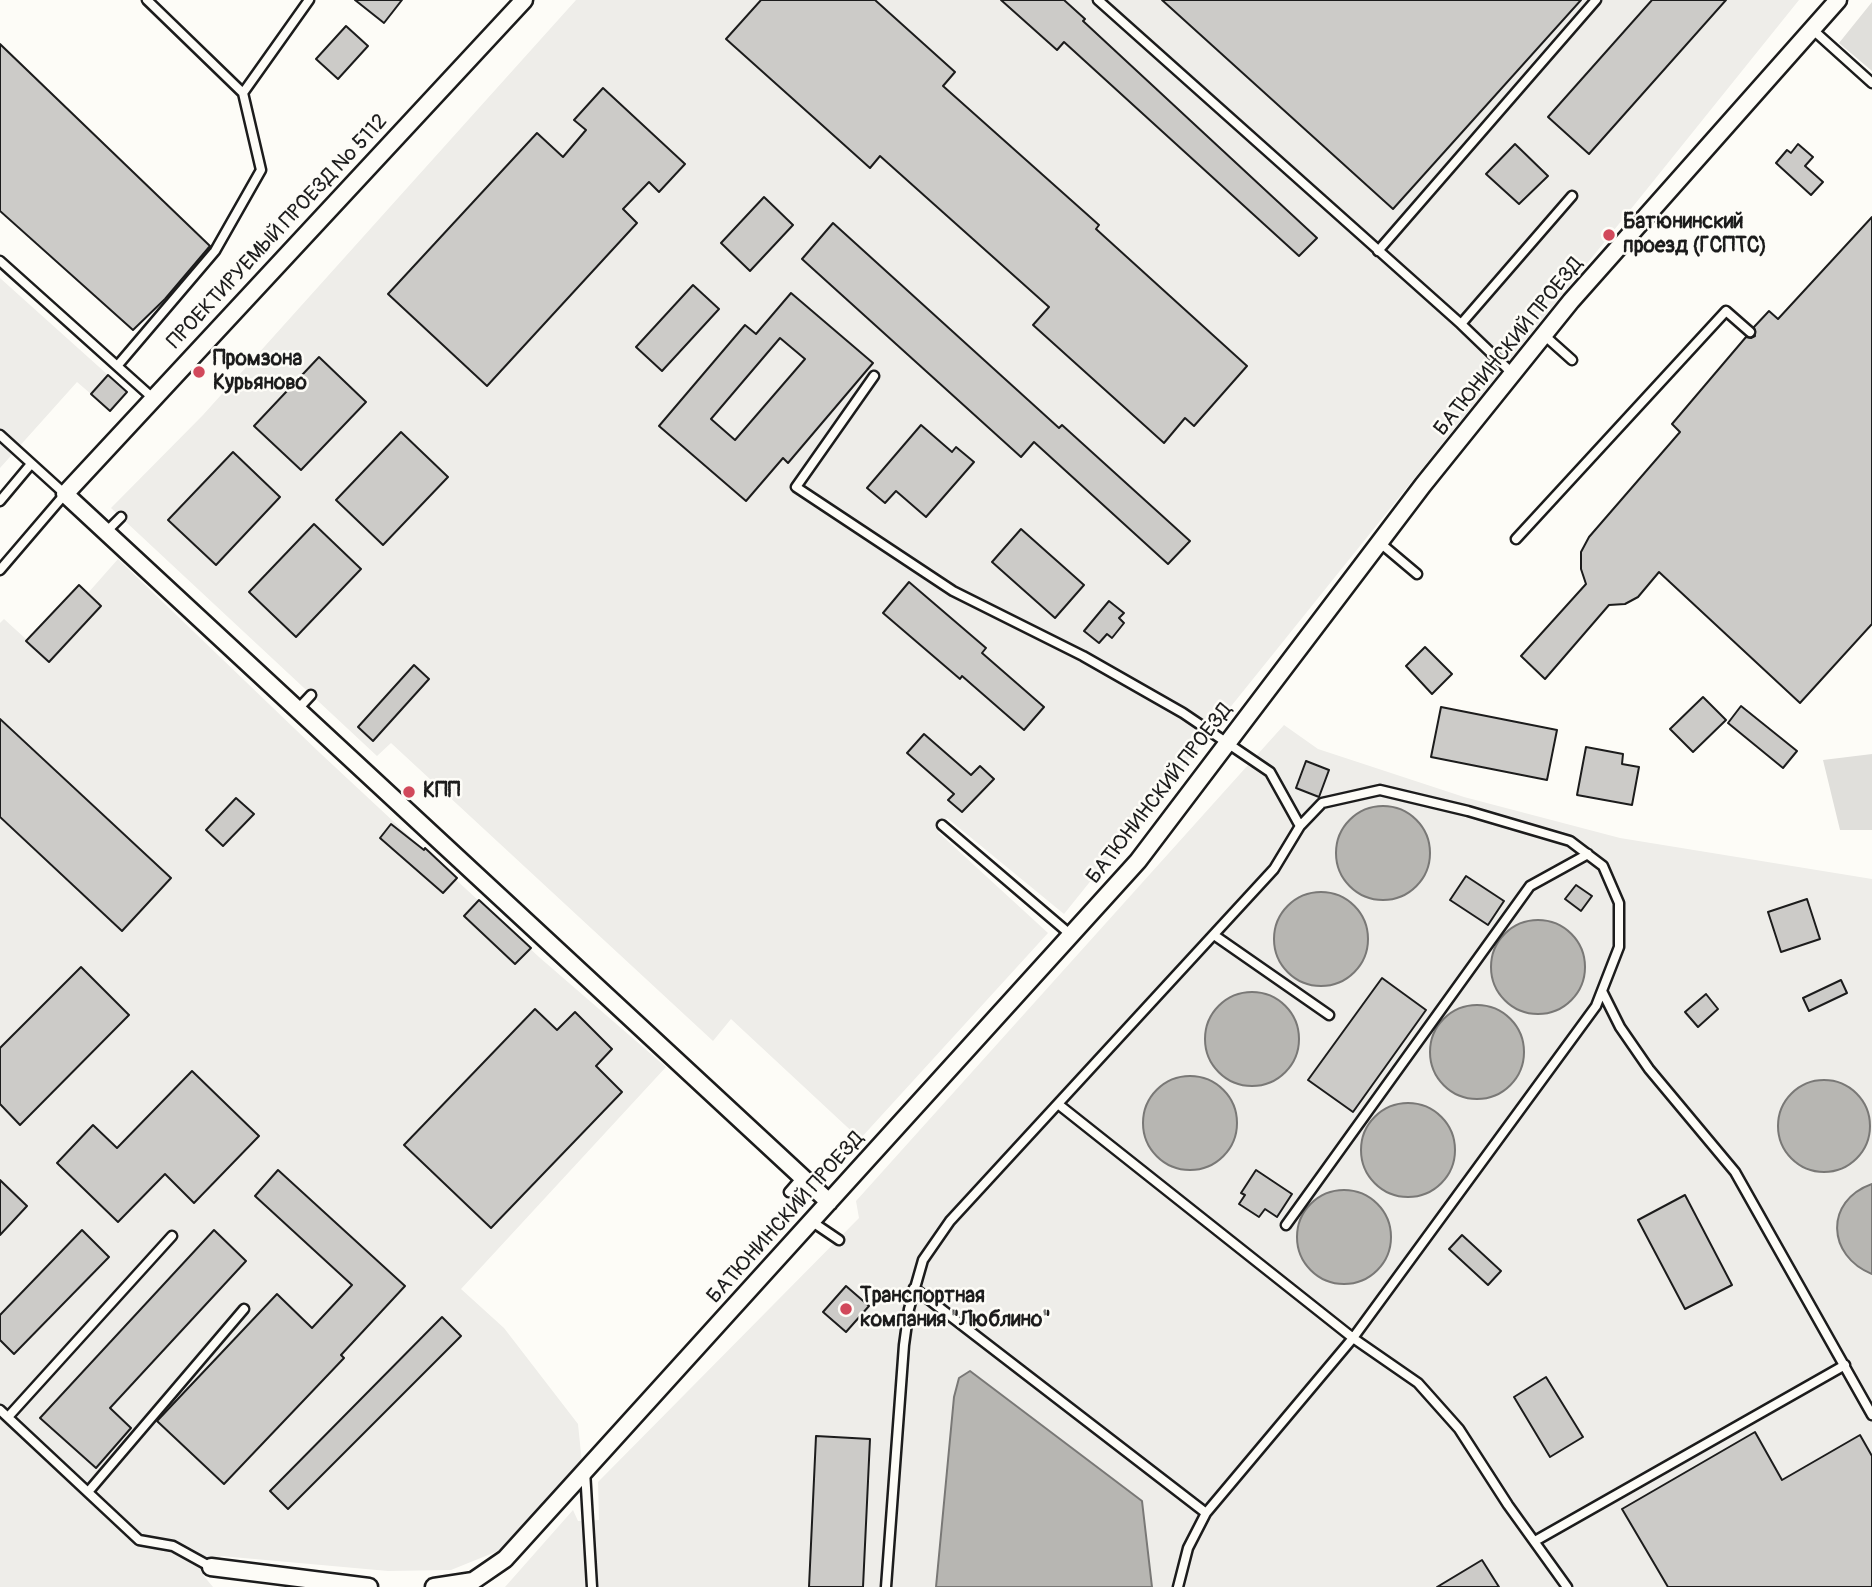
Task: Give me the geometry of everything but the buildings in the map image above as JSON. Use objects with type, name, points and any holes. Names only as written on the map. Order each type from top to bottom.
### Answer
[{"type":"street","name":"ПРОЕКТИРУЕМЫЙ ПРОЕЗД № 5112","points":[[65,494],[524,0]]},
{"type":"street","name":"БАТЮНИНСКИЙ ПРОЕЗД","points":[[434,1587],[468,1584],[505,1559],[1138,861],[1380,542],[1571,301],[1838,0]]},
{"type":"street","points":[[65,494],[828,1202]]},
{"type":"street","points":[[211,1567],[369,1587]]},
{"type":"lane","points":[[118,365],[215,251],[261,170],[243,93],[148,0]]},
{"type":"lane","points":[[243,93],[309,0]]},
{"type":"lane","points":[[1098,0],[1461,324],[1513,374]]},
{"type":"lane","points":[[1378,251],[1596,0]]},
{"type":"lane","points":[[1812,29],[1872,83]]},
{"type":"lane","points":[[1461,324],[1572,196]]},
{"type":"lane","points":[[0,261],[155,400]]},
{"type":"lane","points":[[1516,539],[1726,311],[1750,332]]},
{"type":"lane","points":[[1544,335],[1572,360]]},
{"type":"lane","points":[[874,376],[796,487],[953,592],[1083,656],[1184,713],[1270,772],[1300,826]]},
{"type":"lane","points":[[0,435],[65,494],[0,569]]},
{"type":"lane","points":[[0,501],[31,464]]},
{"type":"lane","points":[[106,532],[121,517]]},
{"type":"lane","points":[[1380,542],[1417,574]]},
{"type":"lane","points":[[298,710],[311,695]]},
{"type":"lane","points":[[886,1587],[904,1345],[914,1288],[923,1259],[950,1220],[1274,869],[1300,826],[1322,803],[1380,790],[1468,811],[1570,841],[1603,866],[1619,903],[1619,947],[1596,1006],[1353,1338],[1206,1513],[1188,1548],[1178,1587]]},
{"type":"lane","points":[[942,825],[1071,935]]},
{"type":"lane","points":[[1286,1225],[1530,886],[1588,854]]},
{"type":"lane","points":[[1214,935],[1329,1015]]},
{"type":"lane","points":[[1602,991],[1620,1027],[1649,1069],[1734,1172],[1872,1415]]},
{"type":"lane","points":[[1058,1104],[1353,1338],[1418,1383],[1459,1429],[1567,1587]]},
{"type":"lane","points":[[789,1192],[802,1177]]},
{"type":"lane","points":[[811,1221],[838,1240]]},
{"type":"lane","points":[[8,1417],[172,1236]]},
{"type":"lane","points":[[914,1288],[1206,1513]]},
{"type":"lane","points":[[88,1492],[244,1309]]},
{"type":"lane","points":[[1535,1541],[1845,1365]]},
{"type":"lane","points":[[0,1410],[139,1540],[173,1546],[211,1567]]},
{"type":"lane","points":[[585,1470],[592,1587]]},
{"type":"lane","points":[[454,1587],[468,1584]]},
{"type":"shaded area","points":[[576,0],[1799,0],[1064,914],[947,818],[938,832],[1048,933],[860,1139],[731,1019],[713,1041],[391,743],[377,756],[111,508],[203,415]]},
{"type":"shaded area","points":[[1872,2],[1872,71],[1839,43]]},
{"type":"shaded area","points":[[0,278],[108,375],[91,394],[77,382],[0,468]]},
{"type":"shaded area","points":[[118,559],[320,753],[539,957],[666,1067],[461,1289],[504,1328],[578,1424],[582,1463],[498,1551],[451,1570],[388,1571],[221,1556],[203,1575],[213,1587],[0,1587],[0,623],[4,619],[27,640],[79,585],[88,593]]},
{"type":"shaded area","points":[[1284,725],[1318,749],[1464,797],[1620,838],[1872,879],[1872,1587],[505,1587],[573,1510],[578,1521],[599,1520],[598,1482],[859,1218],[856,1201]]},
{"type":"shaded area","points":[[1872,754],[1872,830],[1840,830],[1823,760]]},
{"type":"shaded area","points":[[1383,806],[1401,810],[1416,820],[1426,835],[1430,853],[1426,871],[1416,886],[1401,896],[1383,900],[1365,896],[1350,886],[1340,871],[1336,853],[1340,835],[1350,820],[1365,810]]},
{"type":"shaded area","points":[[1321,892],[1339,896],[1354,906],[1364,921],[1368,939],[1364,957],[1354,972],[1339,982],[1321,986],[1303,982],[1288,972],[1278,957],[1274,939],[1278,921],[1288,906],[1303,896]]},
{"type":"shaded area","points":[[1538,920],[1556,924],[1571,934],[1581,949],[1585,967],[1581,985],[1571,1000],[1556,1010],[1538,1014],[1520,1010],[1505,1000],[1495,985],[1491,967],[1495,949],[1505,934],[1520,924]]},
{"type":"shaded area","points":[[1252,992],[1270,996],[1285,1006],[1295,1021],[1299,1039],[1295,1057],[1285,1072],[1270,1082],[1252,1086],[1234,1082],[1219,1072],[1209,1057],[1205,1039],[1209,1021],[1219,1006],[1234,996]]},
{"type":"shaded area","points":[[1477,1005],[1495,1009],[1510,1019],[1520,1034],[1524,1052],[1520,1070],[1510,1085],[1495,1095],[1477,1099],[1459,1095],[1444,1085],[1434,1070],[1430,1052],[1434,1034],[1444,1019],[1459,1009]]},
{"type":"shaded area","points":[[1190,1076],[1208,1080],[1223,1090],[1233,1105],[1237,1123],[1233,1141],[1223,1156],[1208,1166],[1190,1170],[1172,1166],[1157,1156],[1147,1141],[1143,1123],[1147,1105],[1157,1090],[1172,1080]]},
{"type":"shaded area","points":[[1824,1080],[1842,1084],[1856,1094],[1866,1108],[1870,1126],[1866,1144],[1856,1158],[1842,1168],[1824,1172],[1806,1168],[1792,1158],[1782,1144],[1778,1126],[1782,1108],[1792,1094],[1806,1084]]},
{"type":"shaded area","points":[[1408,1103],[1426,1107],[1441,1117],[1451,1132],[1455,1150],[1451,1168],[1441,1183],[1426,1193],[1408,1197],[1390,1193],[1375,1183],[1365,1168],[1361,1150],[1365,1132],[1375,1117],[1390,1107]]},
{"type":"shaded area","points":[[1872,1184],[1872,1274],[1857,1266],[1846,1255],[1837,1229],[1839,1215],[1845,1203],[1856,1192]]},
{"type":"shaded area","points":[[1344,1190],[1362,1194],[1377,1204],[1387,1219],[1391,1237],[1387,1255],[1377,1270],[1362,1280],[1344,1284],[1326,1280],[1311,1270],[1301,1255],[1297,1237],[1301,1219],[1311,1204],[1326,1194]]},
{"type":"shaded area","points":[[970,1371],[1142,1501],[1152,1587],[936,1587],[954,1397],[959,1378]]},
{"type":"place","name":"Батюнинский проезд (ГСПТС)","points":[[1609,235]]},
{"type":"place","name":"Промзона Курьяново","points":[[199,372]]},
{"type":"place","name":"КПП","points":[[409,792]]},
{"type":"place","name":"Транспортная компания \"Люблино\"","points":[[846,1309]]}]
